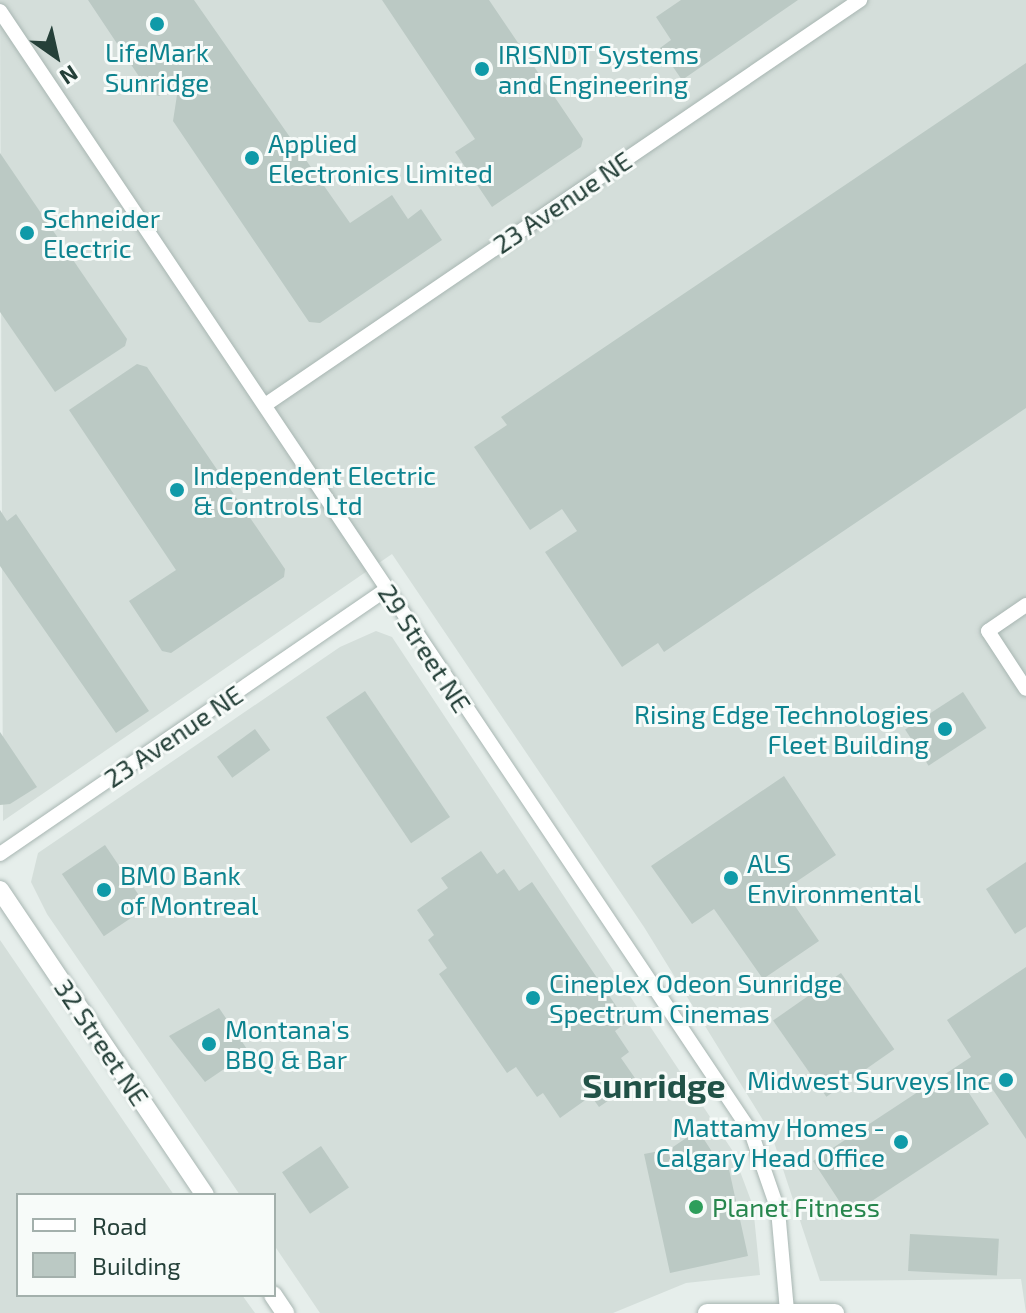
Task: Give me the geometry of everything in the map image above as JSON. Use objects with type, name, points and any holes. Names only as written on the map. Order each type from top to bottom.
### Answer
[{"type":"street","name":"23 Avenue NE","points":[[265,405],[860,0]]},
{"type":"street","name":"29 Street NE","points":[[0,11],[751,1132],[778,1210],[787,1310]]},
{"type":"street","name":"23 Avenue NE","points":[[0,854],[386,590]]},
{"type":"street","points":[[1026,605],[988,631],[1026,689]]},
{"type":"street","name":"32 Street NE","points":[[0,890],[204,1193]]},
{"type":"street","points":[[707,1313],[787,1310],[835,1313]]},
{"type":"shaded area","points":[[0,0],[1026,0],[1026,1313],[1021,1279],[820,1281],[771,1133],[644,927],[392,554],[3,821]]},
{"type":"shaded area","points":[[376,631],[392,637],[732,1150],[753,1206],[760,1275],[686,1283],[613,1313],[320,1313],[276,1248],[276,1193],[239,1193],[47,914],[31,882],[38,853],[340,647]]},
{"type":"shaded area","points":[[0,940],[173,1193],[16,1193],[16,1297],[243,1297],[255,1313],[0,1313]]},
{"type":"building","name":"Applied Electronics Limited","points":[[88,0],[194,0],[350,223],[392,195],[408,219],[421,209],[442,240],[320,323],[309,322],[173,121],[179,82],[159,96],[150,93]]},
{"type":"building","name":"IRISNDT Systems and Engineering","points":[[382,0],[489,0],[583,139],[581,147],[492,207],[455,152],[475,139]]},
{"type":"building","points":[[681,0],[798,0],[682,80],[660,48],[671,40],[656,17]]},
{"type":"building","points":[[1026,63],[1026,408],[664,652],[658,643],[622,667],[545,552],[577,531],[562,509],[530,530],[474,447],[507,425],[501,417]]},
{"type":"building","name":"Schneider Electric","points":[[0,153],[127,339],[125,346],[55,392],[0,312]]},
{"type":"building","name":"Independent Electric & Controls Ltd","points":[[137,364],[147,367],[285,569],[284,577],[171,653],[162,651],[129,601],[176,570],[69,410]]},
{"type":"building","points":[[0,510],[7,521],[16,514],[149,711],[116,733],[0,566]]},
{"type":"building","points":[[365,691],[450,817],[411,843],[326,717]]},
{"type":"building","name":"Rising Edge Technologies Fleet Building","points":[[963,692],[986,728],[929,766],[905,730]]},
{"type":"building","points":[[255,729],[270,750],[232,778],[217,757]]},
{"type":"building","points":[[0,732],[37,787],[10,804],[0,805]]},
{"type":"building","name":"ALS Environmental","points":[[784,776],[836,855],[784,890],[819,941],[763,979],[714,909],[692,924],[651,866]]},
{"type":"building","name":"BMO Bank of Montreal","points":[[105,845],[147,907],[104,936],[62,874]]},
{"type":"building","name":"Cineplex Odeon Sunridge Spectrum Cinemas","points":[[481,851],[497,874],[504,869],[519,891],[532,882],[627,1022],[615,1031],[629,1052],[621,1058],[637,1081],[599,1107],[591,1096],[560,1118],[543,1093],[537,1097],[516,1067],[507,1073],[439,974],[447,968],[428,940],[434,935],[417,910],[448,888],[441,878]]},
{"type":"building","points":[[1026,862],[1026,927],[1015,934],[986,889]]},
{"type":"building","name":"Mattamy Homes - Calgary Head Office","points":[[1026,967],[1026,1139],[987,1081],[969,1093],[989,1124],[849,1216],[813,1161],[971,1057],[947,1020]]},
{"type":"building","points":[[841,973],[894,1049],[826,1097],[773,1021]]},
{"type":"building","name":"Montana's BBQ & Bar","points":[[219,1008],[249,1052],[205,1082],[169,1036]]},
{"type":"building","name":"Planet Fitness","points":[[698,1130],[716,1158],[725,1151],[748,1256],[670,1273],[644,1154],[670,1149]]},
{"type":"building","points":[[321,1146],[349,1187],[310,1214],[282,1172]]},
{"type":"building","points":[[910,1234],[999,1239],[997,1276],[908,1271]]},
{"type":"place","name":"LifeMark Sunridge","points":[[157,24]]},
{"type":"place","name":"IRISNDT Systems and Engineering","points":[[482,69]]},
{"type":"place","name":"Applied Electronics Limited","points":[[252,158]]},
{"type":"place","name":"Schneider Electric","points":[[27,233]]},
{"type":"place","name":"Independent Electric & Controls Ltd","points":[[177,490]]},
{"type":"place","name":"Rising Edge Technologies Fleet Building","points":[[945,729]]},
{"type":"place","name":"ALS Environmental","points":[[731,878]]},
{"type":"place","name":"BMO Bank of Montreal","points":[[104,890]]},
{"type":"place","name":"Cineplex Odeon Sunridge Spectrum Cinemas","points":[[533,998]]},
{"type":"place","name":"Montana's BBQ & Bar","points":[[209,1044]]},
{"type":"place","name":"Midwest Surveys Inc","points":[[1006,1080]]},
{"type":"place","name":"Mattamy Homes - Calgary Head Office","points":[[901,1142]]},
{"type":"place","name":"Planet Fitness","points":[[696,1207]]},
{"type":"district","name":"Sunridge","points":[[654,1085]]}]
